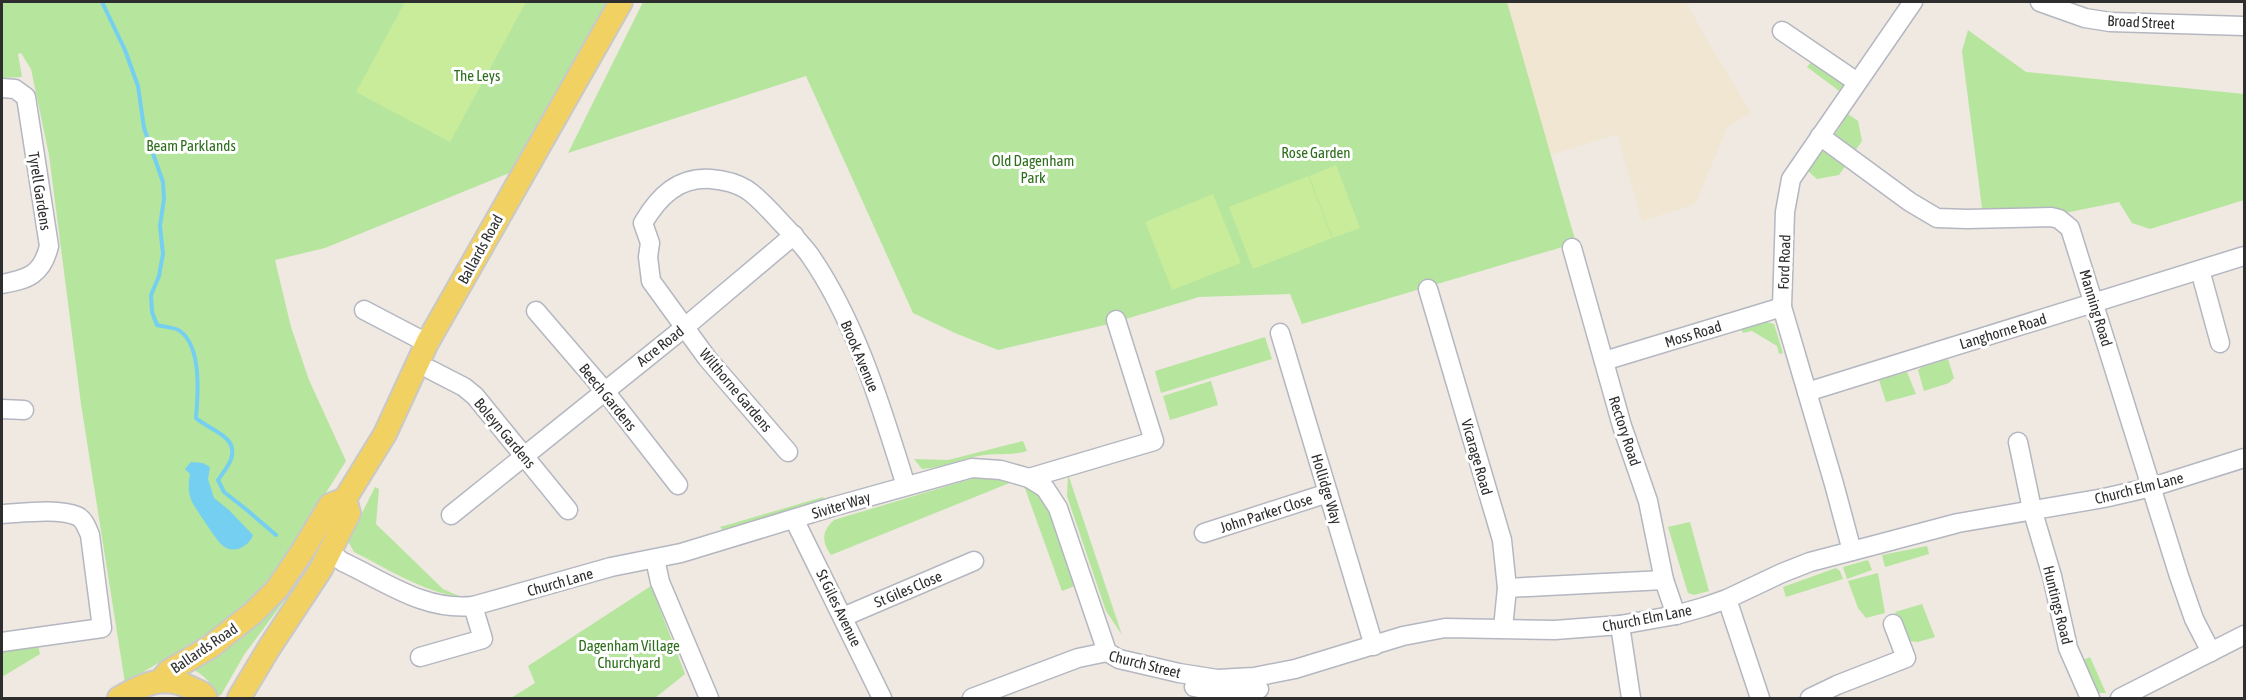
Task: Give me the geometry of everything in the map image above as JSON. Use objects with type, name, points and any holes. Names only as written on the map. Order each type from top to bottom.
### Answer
[{"type":"main road","name":"Ballards Road","points":[[119,699],[146,684],[161,680],[169,671],[210,647],[253,613],[277,589],[330,505],[345,499],[385,434],[427,343],[621,2]]},
{"type":"main road","name":"Ballards Road","points":[[239,699],[329,552],[349,513],[345,499]]},
{"type":"main road","points":[[294,563],[312,555],[329,552]]},
{"type":"main road","points":[[161,680],[183,684],[204,694],[206,699]]},
{"type":"street","name":"Ford Road","points":[[1852,551],[1782,307],[1785,212],[1791,179],[1913,2]]},
{"type":"street","name":"Broad Street","points":[[2040,2],[2085,18],[2110,22],[2244,26]]},
{"type":"street","points":[[1782,31],[1857,82]]},
{"type":"street","name":"Tyrell Gardens","points":[[2,88],[15,89],[26,97],[49,246],[46,259],[39,270],[25,279],[2,284]]},
{"type":"street","name":"Manning Road","points":[[1820,136],[1910,202],[1938,218],[2059,219],[2067,224],[2073,234],[2193,619],[2211,652]]},
{"type":"street","name":"Brook Avenue","points":[[685,327],[651,281],[648,257],[650,243],[643,223],[654,205],[672,189],[698,178],[729,181],[741,185],[751,191],[810,255],[847,323],[883,411],[906,486]]},
{"type":"street","name":"Acre Road","points":[[451,515],[685,327],[794,235]]},
{"type":"street","name":"Rectory Road","points":[[1572,248],[1622,426],[1648,501],[1664,580],[1676,615]]},
{"type":"street","name":"Langhorne Road","points":[[1807,392],[2244,256]]},
{"type":"street","points":[[2200,270],[2220,343]]},
{"type":"street","name":"Vicarage Road","points":[[1428,289],[1502,540],[1507,588],[1503,628]]},
{"type":"street","name":"Moss Road","points":[[1604,361],[1782,307]]},
{"type":"street","points":[[364,309],[427,343]]},
{"type":"street","name":"Beech Gardens","points":[[536,311],[604,390],[678,485]]},
{"type":"street","points":[[1029,478],[1154,441],[1116,320]]},
{"type":"street","name":"Wilthorne Gardens","points":[[685,327],[707,358],[788,452]]},
{"type":"street","name":"Hollidge Way","points":[[1280,333],[1374,646]]},
{"type":"street","name":"Boleyn Gardens","points":[[431,370],[464,387],[475,396],[568,510]]},
{"type":"street","points":[[2,409],[24,410]]},
{"type":"street","points":[[2018,442],[2032,509]]},
{"type":"street","name":"Church Elm Lane","points":[[1113,655],[1123,670],[1238,696],[1259,688],[1294,669],[1403,636],[1445,628],[1556,630],[1620,625],[1676,615],[1727,599],[1810,562],[1958,523],[2152,488],[2244,458]]},
{"type":"street","name":"Siviter Way","points":[[655,559],[972,468],[1001,470],[1029,478],[1045,488],[1058,508],[1113,655]]},
{"type":"street","name":"John Parker Close","points":[[1204,533],[1328,493]]},
{"type":"street","name":"Huntings Road","points":[[2032,509],[2052,576],[2068,648],[2090,699]]},
{"type":"street","points":[[2,514],[60,512],[78,516],[86,524],[90,534],[102,628],[2,642]]},
{"type":"street","name":"St Giles Avenue","points":[[794,519],[882,699]]},
{"type":"street","name":"Church Lane","points":[[329,552],[343,562],[434,605],[453,608],[473,606],[611,567],[655,559]]},
{"type":"street","points":[[655,559],[660,582],[709,699]]},
{"type":"street","name":"St Giles Close","points":[[843,617],[974,561]]},
{"type":"street","points":[[1507,588],[1664,580]]},
{"type":"street","points":[[1727,599],[1760,699]]},
{"type":"street","points":[[420,657],[483,639],[473,606]]},
{"type":"street","points":[[1810,699],[1838,685],[1906,658],[1893,624]]},
{"type":"street","points":[[1620,625],[1631,699]]},
{"type":"street","points":[[2120,699],[2244,635]]},
{"type":"street","name":"Church Street","points":[[972,699],[1078,658],[1113,655]]},
{"type":"shaded area","points":[[1507,2],[1686,2],[1751,113],[1728,126],[1695,204],[1642,221],[1617,134],[1550,155]]},
{"type":"green space","name":"Beam Parklands","points":[[2,2],[611,2],[524,167],[325,248],[275,260],[291,327],[309,380],[346,461],[278,569],[251,597],[223,624],[125,683],[81,404],[49,155],[31,69],[21,53],[18,54],[22,77],[2,78]]},
{"type":"green space","name":"The Leys","points":[[405,2],[526,2],[450,142],[356,92]]},
{"type":"green space","name":"Old Dagenham Park","points":[[643,2],[1507,2],[1576,243],[1302,324],[1290,294],[1199,297],[1109,324],[998,350],[913,313],[806,76],[568,153]]},
{"type":"green space","points":[[1968,30],[2026,72],[2244,94],[2244,200],[2150,229],[2132,223],[2119,202],[2055,215],[1983,216],[1962,51]]},
{"type":"green space","points":[[1816,57],[1848,78],[1842,93],[1807,67]]},
{"type":"green space","points":[[1848,114],[1858,121],[1862,141],[1855,151],[1834,136]]},
{"type":"green space","points":[[1822,152],[1826,152],[1846,165],[1839,175],[1817,179],[1808,171]]},
{"type":"green space","points":[[1336,165],[1360,228],[1333,238],[1309,176]]},
{"type":"green space","points":[[1308,176],[1332,238],[1253,269],[1229,207]]},
{"type":"green space","points":[[1213,194],[1241,263],[1172,290],[1145,222]]},
{"type":"green space","points":[[1767,322],[1774,324],[1783,353],[1779,354],[1777,346],[1752,331],[1743,333],[1741,329]]},
{"type":"green space","points":[[1265,337],[1272,359],[1161,393],[1155,371]]},
{"type":"green space","points":[[1948,359],[1954,378],[1949,383],[1924,391],[1918,370]]},
{"type":"green space","points":[[1907,372],[1916,394],[1886,402],[1879,380]]},
{"type":"green space","points":[[1211,381],[1218,405],[1170,420],[1163,396]]},
{"type":"green space","points":[[1023,441],[1027,451],[984,455],[930,468],[922,469],[914,459],[948,460]]},
{"type":"green space","points":[[1068,474],[1122,635],[1106,611],[1067,496]]},
{"type":"green space","points":[[1000,476],[1017,480],[831,555],[824,541],[825,532],[834,520],[974,478]]},
{"type":"green space","points":[[1022,480],[1047,498],[1077,585],[1062,591]]},
{"type":"green space","points":[[375,487],[379,489],[376,524],[443,589],[461,597],[419,585],[354,552],[348,541]]},
{"type":"green space","points":[[823,497],[825,500],[724,531],[720,527]]},
{"type":"green space","points":[[1690,522],[1709,591],[1694,595],[1688,593],[1668,527]]},
{"type":"green space","points":[[1927,546],[1929,554],[1885,567],[1882,555]]},
{"type":"green space","points":[[313,550],[292,590],[244,655],[221,695],[217,696],[204,677],[184,665]]},
{"type":"green space","points":[[1868,560],[1872,570],[1847,579],[1843,567]]},
{"type":"green space","points":[[1836,568],[1843,579],[1786,597],[1783,587]]},
{"type":"green space","points":[[1878,573],[1885,613],[1866,618],[1858,608],[1848,581]]},
{"type":"green space","name":"Dagenham Village Churchyard","points":[[651,586],[685,674],[655,698],[511,698],[535,683],[528,666]]},
{"type":"green space","points":[[1922,604],[1935,637],[1918,642],[1909,641],[1895,612]]},
{"type":"green space","points":[[38,645],[40,654],[2,677],[2,652]]},
{"type":"green space","points":[[2090,657],[2106,693],[2099,693],[2083,660]]},
{"type":"water","points":[[191,462],[203,463],[210,467],[208,479],[214,498],[253,535],[244,546],[231,549],[222,545],[194,506],[189,492],[190,474],[185,469]]},
{"type":"waterway","points":[[102,2],[125,50],[138,86],[144,128],[163,182],[164,199],[160,226],[163,254],[159,276],[151,295],[152,312],[157,325],[178,330],[187,338],[192,348],[197,372],[196,418],[221,434],[231,445],[231,459],[218,480],[224,492],[276,535]]},
{"type":"park label","name":"Rose Garden","points":[[1316,152]]}]
